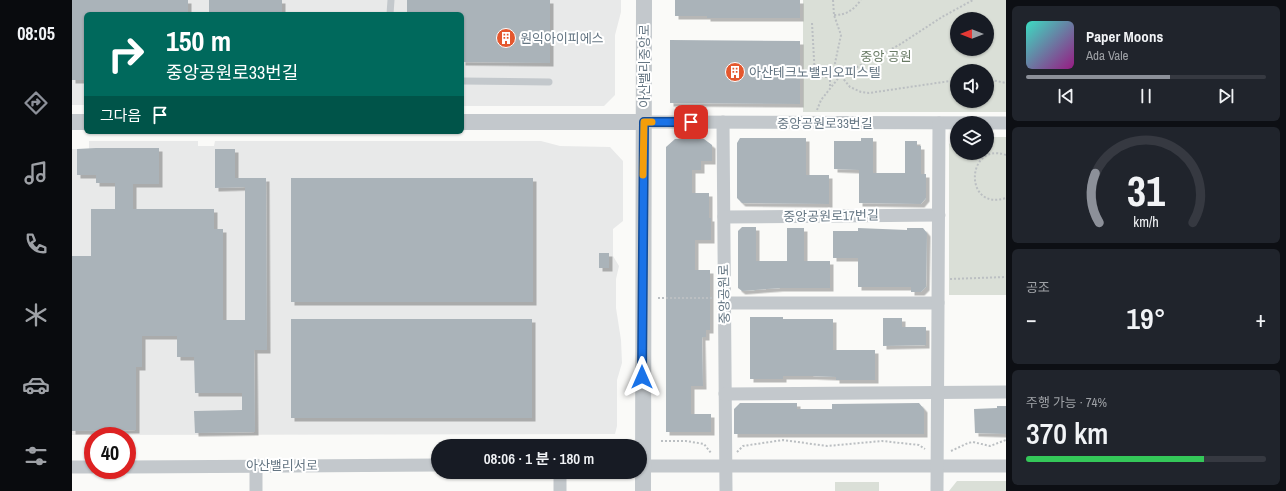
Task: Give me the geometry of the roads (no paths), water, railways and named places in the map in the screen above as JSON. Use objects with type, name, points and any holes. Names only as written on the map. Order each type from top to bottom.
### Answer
[{"type":"street","name":"아산밸리중앙로","points":[[641,439],[644,0]]},
{"type":"street","points":[[72,122],[84,122]]},
{"type":"street","points":[[464,122],[644,122]]},
{"type":"street","name":"중앙공원로33번길","points":[[644,122],[1006,123]]},
{"type":"street","name":"중앙공원로","points":[[723,122],[724,217],[720,301],[725,394],[726,491]]},
{"type":"street","points":[[937,491],[939,123]]},
{"type":"street","name":"중앙공원로17번길","points":[[724,217],[939,215]]},
{"type":"street","points":[[720,301],[938,303]]},
{"type":"street","points":[[725,394],[1006,392]]},
{"type":"street","points":[[256,465],[256,491]]},
{"type":"street","name":"아산밸리서로","points":[[136,467],[431,465]]},
{"type":"street","points":[[647,466],[1006,466]]},
{"type":"street","points":[[72,467],[84,467]]},
{"type":"street","points":[[560,479],[560,491]]},
{"type":"street","name":"아산밸리중앙로","points":[[642,479],[642,491]]},
{"type":"lane","points":[[390,0],[390,12]]},
{"type":"lane","points":[[464,81],[550,82]]},
{"type":"place","name":"원익아이피에스","points":[[506,38]]},
{"type":"place","name":"아산테크노밸리오피스텔","points":[[735,72]]},
{"type":"park label","name":"중앙 공원","points":[[886,56]]}]
